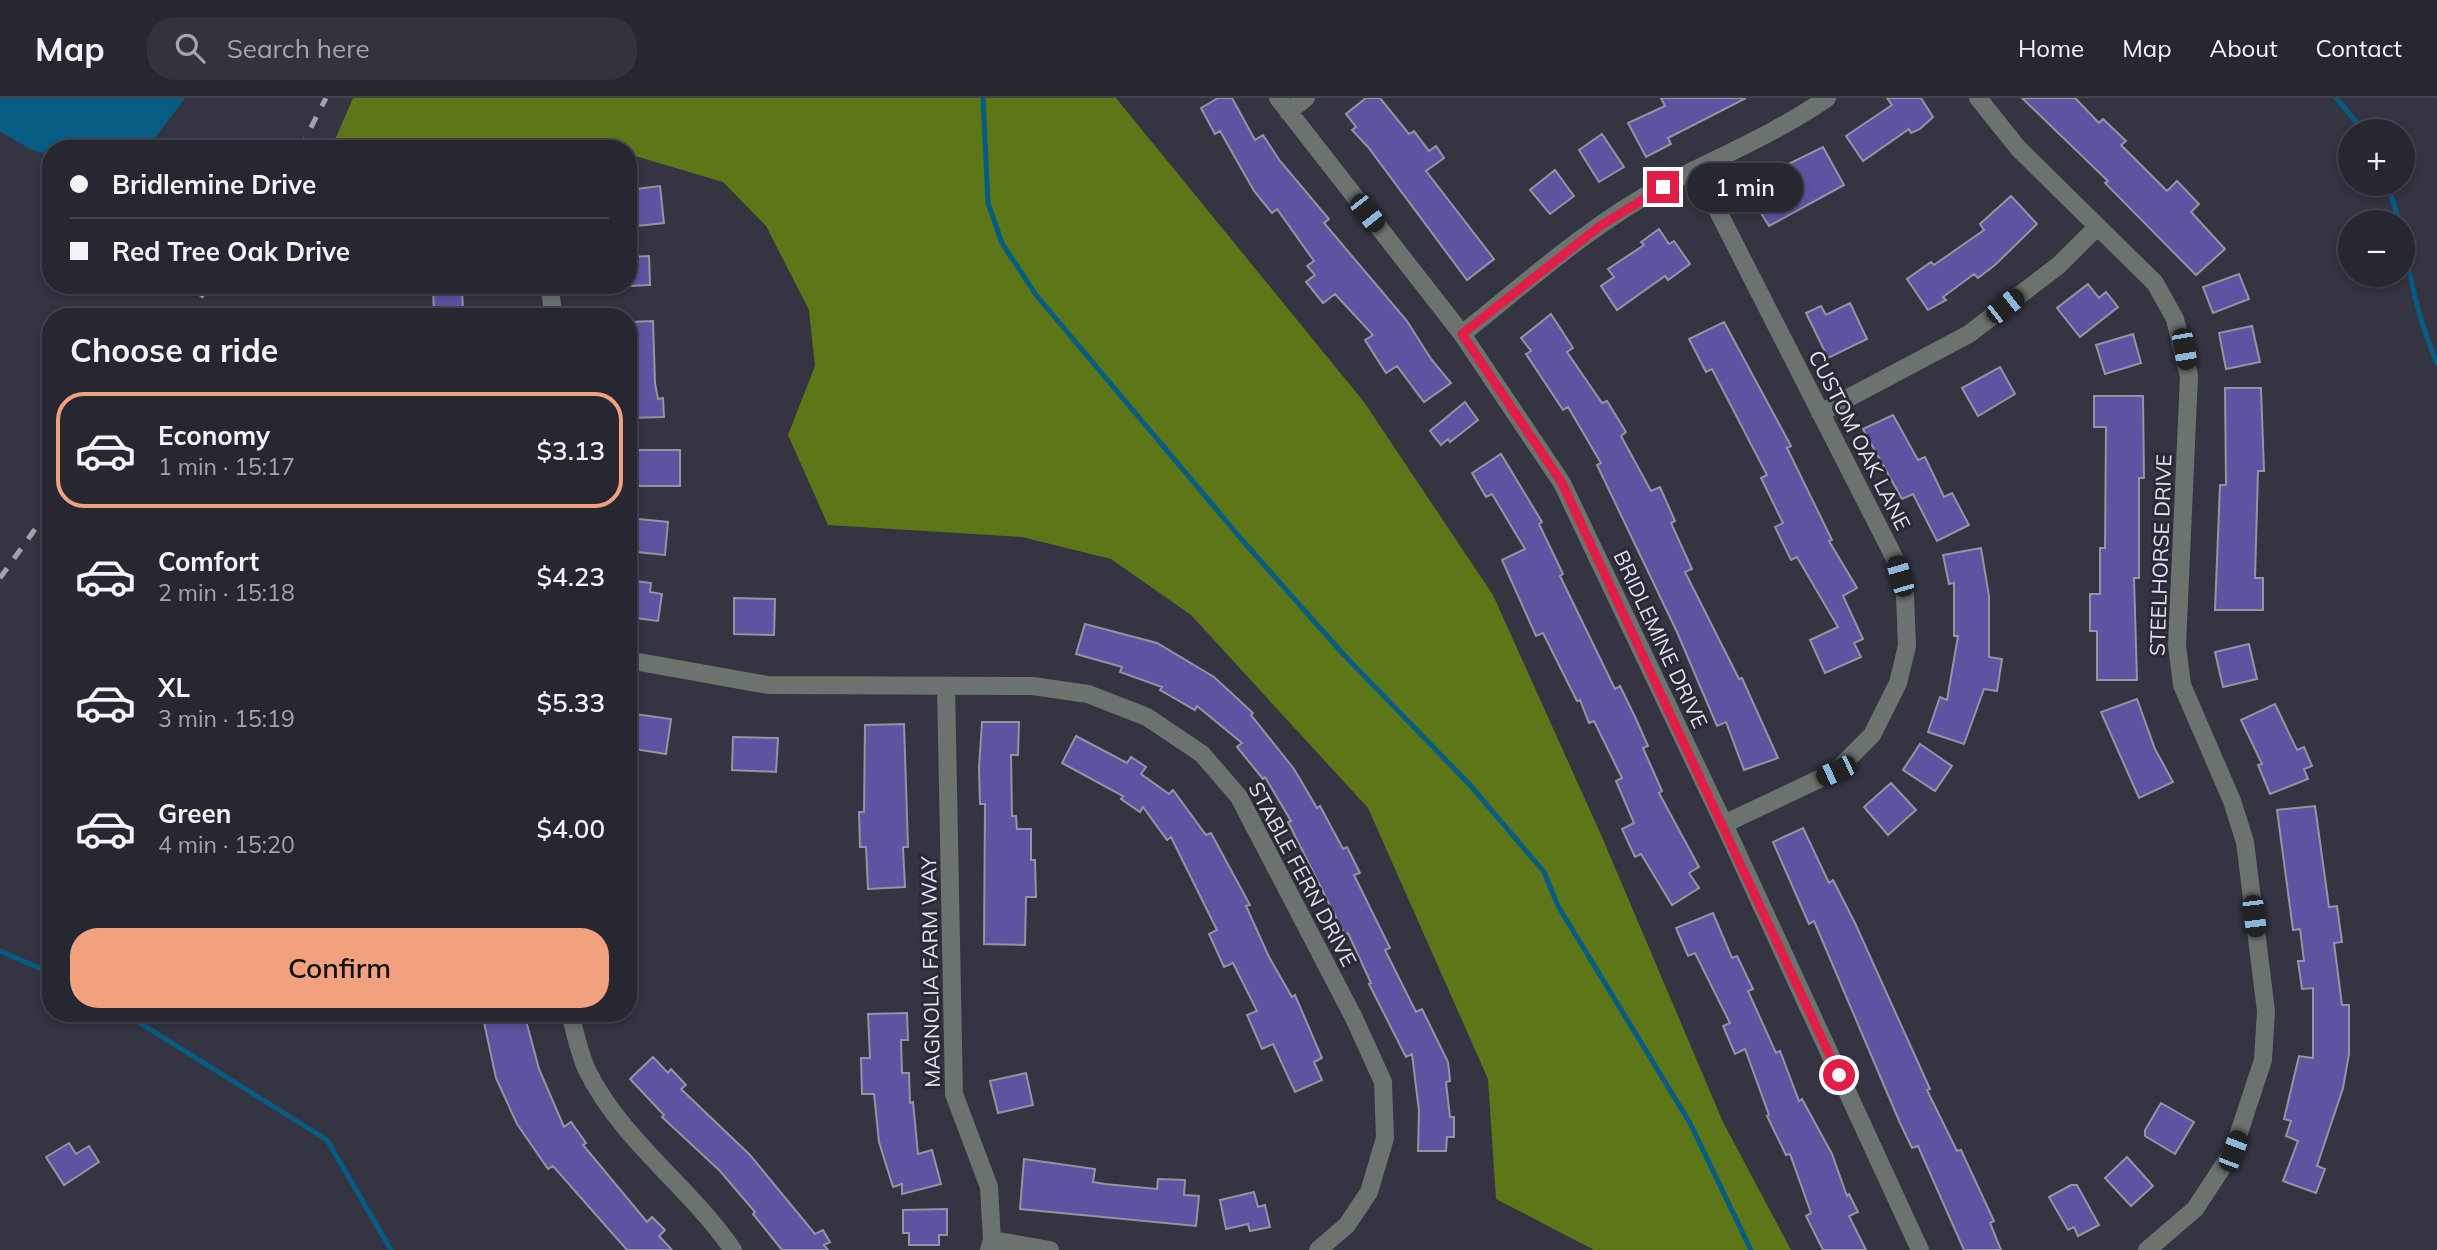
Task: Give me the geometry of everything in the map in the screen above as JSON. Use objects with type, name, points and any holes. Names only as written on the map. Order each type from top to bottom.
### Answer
[{"type":"street","points":[[1283,105],[1307,98]]},
{"type":"street","points":[[1462,334],[1600,226],[1663,187],[1793,122],[1827,98]]},
{"type":"street","name":"STEELHORSE DRIVE","points":[[1979,98],[2018,148],[2096,228],[2155,283],[2175,319],[2189,376],[2177,645],[2182,685],[2232,801],[2245,842],[2266,1011],[2263,1060],[2233,1151],[2195,1209],[2147,1250]]},
{"type":"street","name":"BRIDLEMINE DRIVE","points":[[1283,105],[1462,334],[1562,483],[1724,824],[1920,1250]]},
{"type":"street","name":"CUSTOM OAK LANE","points":[[1697,170],[1894,557],[1905,594],[1907,646],[1898,683],[1872,735],[1836,771],[1724,824]]},
{"type":"street","points":[[1820,413],[1969,334],[2059,264],[2096,228]]},
{"type":"street","name":"STABLE FERN DRIVE","points":[[637,662],[768,685],[1033,686],[1088,694],[1147,717],[1202,754],[1239,797],[1354,1018],[1383,1082],[1385,1138],[1369,1192],[1347,1224],[1318,1250]]},
{"type":"street","name":"MAGNOLIA FARM WAY","points":[[946,686],[954,1094],[989,1187],[991,1245]]},
{"type":"street","points":[[573,1022],[587,1069],[616,1118],[714,1223],[733,1250]]},
{"type":"street","points":[[991,1245],[1050,1250]]},
{"type":"green space","points":[[353,98],[1116,98],[1364,402],[1493,595],[1602,837],[1723,1122],[1791,1250],[1594,1250],[1496,1199],[1488,1079],[1368,808],[1191,615],[1111,559],[1022,537],[828,525],[788,435],[815,366],[809,310],[766,226],[723,182],[637,157],[637,140],[335,140]]},
{"type":"water","points":[[0,98],[185,98],[154,140],[42,140],[42,152],[34,151],[0,132]]},
{"type":"building","points":[[1218,98],[1232,98],[1255,140],[1263,135],[1280,161],[1329,219],[1324,223],[1407,321],[1431,359],[1451,383],[1424,402],[1397,366],[1386,373],[1365,340],[1373,335],[1335,294],[1323,303],[1306,282],[1315,275],[1307,266],[1314,261],[1277,209],[1272,213],[1254,191],[1220,131],[1215,134],[1201,108]]},
{"type":"building","points":[[1366,98],[1380,98],[1409,134],[1414,131],[1429,151],[1436,146],[1444,158],[1426,171],[1494,259],[1467,280],[1368,147],[1352,130],[1356,127],[1346,114]]},
{"type":"building","points":[[1661,98],[1746,98],[1668,138],[1671,144],[1646,157],[1628,123],[1665,106]]},
{"type":"building","points":[[1887,98],[1921,98],[1933,117],[1920,129],[1911,133],[1909,129],[1863,161],[1846,136],[1892,105]]},
{"type":"building","points":[[2022,98],[2075,98],[2099,123],[2103,119],[2126,141],[2121,145],[2167,191],[2177,181],[2199,204],[2191,212],[2225,249],[2196,275],[2105,183],[2108,181]]},
{"type":"building","points":[[1602,134],[1624,167],[1599,182],[1579,150]]},
{"type":"building","points":[[1823,147],[1844,185],[1769,226],[1754,202],[1763,196],[1754,181]]},
{"type":"building","points":[[1555,170],[1574,196],[1550,214],[1530,190]]},
{"type":"building","points":[[660,186],[664,223],[637,226],[637,189]]},
{"type":"building","points":[[2011,196],[2037,224],[1995,265],[1978,278],[1974,274],[1943,297],[1946,300],[1928,310],[1907,279],[1931,262],[1934,265],[1984,230],[1980,224]]},
{"type":"building","points":[[1659,229],[1669,244],[1674,241],[1690,264],[1668,280],[1665,276],[1617,310],[1601,286],[1614,277],[1608,269],[1644,245],[1641,242]]},
{"type":"building","points":[[649,256],[650,285],[637,286],[637,257]]},
{"type":"building","points":[[2239,274],[2249,299],[2213,313],[2203,287]]},
{"type":"building","points":[[2088,284],[2099,298],[2106,292],[2118,307],[2080,337],[2057,308]]},
{"type":"building","points":[[433,294],[462,294],[463,308],[434,308]]},
{"type":"building","points":[[1850,303],[1867,339],[1828,358],[1806,313],[1821,306],[1826,315]]},
{"type":"building","points":[[1551,314],[1573,348],[1567,352],[1602,403],[1607,401],[1626,432],[1621,436],[1651,491],[1660,487],[1675,521],[1671,523],[1692,569],[1685,572],[1739,679],[1742,678],[1778,758],[1744,770],[1726,722],[1717,726],[1677,632],[1597,465],[1601,463],[1568,407],[1563,410],[1526,354],[1531,351],[1521,338]]},
{"type":"building","points":[[653,321],[655,383],[658,399],[663,398],[664,417],[637,418],[637,322]]},
{"type":"building","points":[[1724,322],[1791,446],[1787,448],[1832,540],[1829,541],[1857,588],[1843,596],[1863,639],[1854,643],[1861,657],[1825,673],[1810,640],[1838,627],[1797,557],[1791,560],[1775,527],[1783,523],[1761,478],[1767,475],[1712,369],[1706,372],[1689,339]]},
{"type":"building","points":[[2252,326],[2260,362],[2226,369],[2219,333]]},
{"type":"building","points":[[2133,334],[2141,363],[2105,374],[2096,345]]},
{"type":"building","points":[[2000,367],[2015,394],[1978,416],[1962,388]]},
{"type":"building","points":[[2225,388],[2261,388],[2264,471],[2258,471],[2255,578],[2263,578],[2263,610],[2215,610],[2220,485],[2226,485]]},
{"type":"building","points":[[2094,396],[2143,396],[2144,478],[2139,478],[2139,578],[2134,578],[2137,680],[2097,680],[2097,631],[2090,631],[2090,594],[2100,594],[2100,548],[2105,548],[2106,427],[2094,427]]},
{"type":"building","points":[[1465,402],[1478,420],[1450,442],[1448,439],[1441,445],[1430,431]]},
{"type":"building","points":[[1893,415],[1918,460],[1925,457],[1944,497],[1952,493],[1969,525],[1937,541],[1913,494],[1902,499],[1863,429]]},
{"type":"building","points":[[637,450],[680,450],[680,486],[637,486]]},
{"type":"building","points":[[1501,454],[1542,522],[1539,524],[1563,574],[1560,576],[1615,689],[1620,686],[1636,719],[1648,746],[1643,748],[1662,791],[1659,793],[1699,867],[1689,873],[1699,888],[1672,905],[1641,854],[1635,857],[1622,829],[1634,823],[1616,781],[1622,778],[1594,721],[1589,723],[1580,700],[1577,701],[1543,633],[1536,636],[1502,560],[1525,549],[1492,494],[1486,497],[1472,473]]},
{"type":"building","points":[[637,519],[668,522],[665,555],[637,552]]},
{"type":"building","points":[[1981,548],[1989,596],[1989,657],[2002,659],[1997,691],[1984,689],[1964,744],[1928,732],[1940,697],[1947,700],[1958,636],[1954,636],[1954,583],[1949,584],[1943,555]]},
{"type":"building","points":[[637,581],[651,583],[650,592],[662,594],[658,621],[637,618]]},
{"type":"building","points":[[734,598],[775,599],[774,635],[734,634]]},
{"type":"building","points":[[1085,624],[1157,643],[1214,677],[1253,713],[1251,715],[1294,769],[1317,808],[1320,806],[1343,849],[1347,847],[1360,873],[1354,875],[1390,948],[1385,950],[1416,1012],[1422,1009],[1448,1062],[1450,1081],[1446,1082],[1450,1117],[1454,1117],[1454,1137],[1447,1137],[1446,1151],[1418,1151],[1419,1111],[1412,1054],[1406,1057],[1369,984],[1371,983],[1348,933],[1345,935],[1288,822],[1291,821],[1265,777],[1263,779],[1237,747],[1242,743],[1197,706],[1195,710],[1160,690],[1162,687],[1120,672],[1122,667],[1076,654]]},
{"type":"building","points":[[2249,644],[2257,679],[2223,687],[2215,652]]},
{"type":"building","points":[[2137,699],[2155,749],[2173,782],[2139,798],[2101,712]]},
{"type":"building","points":[[2275,704],[2297,750],[2304,747],[2312,766],[2304,769],[2308,779],[2270,794],[2258,765],[2262,764],[2241,720]]},
{"type":"building","points":[[637,714],[671,719],[666,754],[637,749]]},
{"type":"building","points":[[982,722],[1019,722],[1018,755],[1011,755],[1012,816],[1016,816],[1017,829],[1031,829],[1031,860],[1035,860],[1036,897],[1026,897],[1025,945],[984,944],[985,804],[980,804],[979,768]]},
{"type":"building","points":[[904,724],[908,847],[903,847],[905,887],[868,889],[866,847],[860,847],[859,812],[864,812],[865,725]]},
{"type":"building","points":[[1076,736],[1127,763],[1131,757],[1146,767],[1141,774],[1169,794],[1173,790],[1206,835],[1211,833],[1250,905],[1246,906],[1269,957],[1292,997],[1295,995],[1322,1058],[1314,1062],[1322,1080],[1295,1092],[1273,1044],[1262,1049],[1247,1015],[1257,1011],[1233,963],[1224,967],[1209,934],[1217,930],[1171,837],[1167,840],[1143,807],[1140,812],[1121,799],[1123,796],[1062,763]]},
{"type":"building","points":[[733,737],[778,738],[776,772],[732,770]]},
{"type":"building","points":[[1920,744],[1952,766],[1935,791],[1903,770]]},
{"type":"building","points":[[1891,783],[1916,810],[1888,835],[1864,807]]},
{"type":"building","points":[[2315,806],[2329,907],[2337,906],[2342,942],[2334,943],[2342,1005],[2349,1005],[2349,1054],[2343,1088],[2317,1166],[2325,1169],[2316,1193],[2283,1181],[2298,1141],[2286,1136],[2291,1121],[2284,1119],[2299,1056],[2313,1058],[2313,988],[2302,989],[2298,961],[2304,961],[2300,929],[2293,930],[2277,810]]},
{"type":"building","points":[[1803,828],[1829,883],[1833,880],[1855,923],[1930,1089],[1927,1090],[1957,1151],[1961,1150],[1994,1221],[1990,1223],[2001,1250],[1964,1250],[1918,1146],[1912,1148],[1900,1123],[1814,921],[1809,924],[1773,842]]},
{"type":"building","points":[[1713,913],[1732,958],[1737,956],[1753,989],[1748,991],[1776,1053],[1780,1051],[1799,1101],[1802,1099],[1832,1154],[1847,1196],[1849,1194],[1858,1212],[1849,1216],[1866,1250],[1823,1250],[1806,1216],[1811,1213],[1790,1154],[1786,1155],[1767,1116],[1769,1115],[1745,1049],[1735,1054],[1723,1026],[1730,1023],[1695,953],[1688,956],[1676,928]]},
{"type":"building","points":[[907,1013],[908,1040],[901,1040],[902,1073],[909,1073],[910,1103],[913,1102],[918,1154],[932,1150],[941,1184],[902,1194],[902,1184],[893,1187],[879,1142],[874,1094],[862,1094],[861,1058],[870,1058],[868,1014]]},
{"type":"building","points":[[484,1022],[526,1022],[539,1069],[564,1127],[571,1122],[586,1143],[583,1145],[647,1222],[652,1217],[665,1230],[659,1236],[672,1250],[627,1250],[553,1166],[548,1169],[517,1124],[496,1078]]},
{"type":"building","points":[[653,1057],[668,1073],[671,1069],[686,1085],[681,1089],[750,1155],[815,1234],[823,1230],[830,1242],[824,1245],[828,1250],[782,1250],[753,1214],[755,1212],[720,1171],[662,1117],[664,1115],[630,1079]]},
{"type":"building","points":[[1026,1073],[1033,1105],[998,1113],[990,1081]]},
{"type":"building","points":[[2161,1103],[2194,1122],[2175,1154],[2145,1136],[2145,1130]]},
{"type":"building","points":[[69,1143],[76,1154],[89,1146],[99,1162],[64,1185],[46,1157]]},
{"type":"building","points":[[2127,1157],[2153,1186],[2131,1206],[2105,1178]]},
{"type":"building","points":[[1024,1159],[1095,1169],[1093,1182],[1105,1184],[1157,1189],[1158,1179],[1185,1180],[1184,1195],[1199,1196],[1196,1226],[1020,1209]]},
{"type":"building","points":[[2071,1185],[2077,1185],[2099,1225],[2078,1236],[2074,1227],[2068,1230],[2049,1197]]},
{"type":"building","points":[[1254,1192],[1258,1207],[1265,1205],[1270,1227],[1250,1231],[1248,1224],[1226,1229],[1220,1200]]},
{"type":"building","points":[[947,1209],[947,1235],[939,1235],[939,1245],[909,1245],[909,1233],[903,1233],[903,1210]]},
{"type":"waterway","points":[[983,98],[988,203],[1002,243],[1036,295],[1243,541],[1344,655],[1470,785],[1544,872],[1558,906],[1690,1123],[1751,1250]]},
{"type":"waterway","points":[[2336,98],[2354,119]]},
{"type":"waterway","points":[[2391,196],[2396,210]]},
{"type":"waterway","points":[[2413,287],[2425,332],[2437,363]]},
{"type":"waterway","points":[[0,951],[42,969]]},
{"type":"waterway","points":[[138,1022],[327,1140],[391,1250]]},
{"type":"railway","points":[[305,140],[326,98]]},
{"type":"railway","points":[[193,308],[203,294]]},
{"type":"railway","points":[[0,578],[42,520]]},
{"type":"route","points":[[1663,187],[1600,226],[1462,334],[1562,483],[1714,802],[1839,1075]]}]
